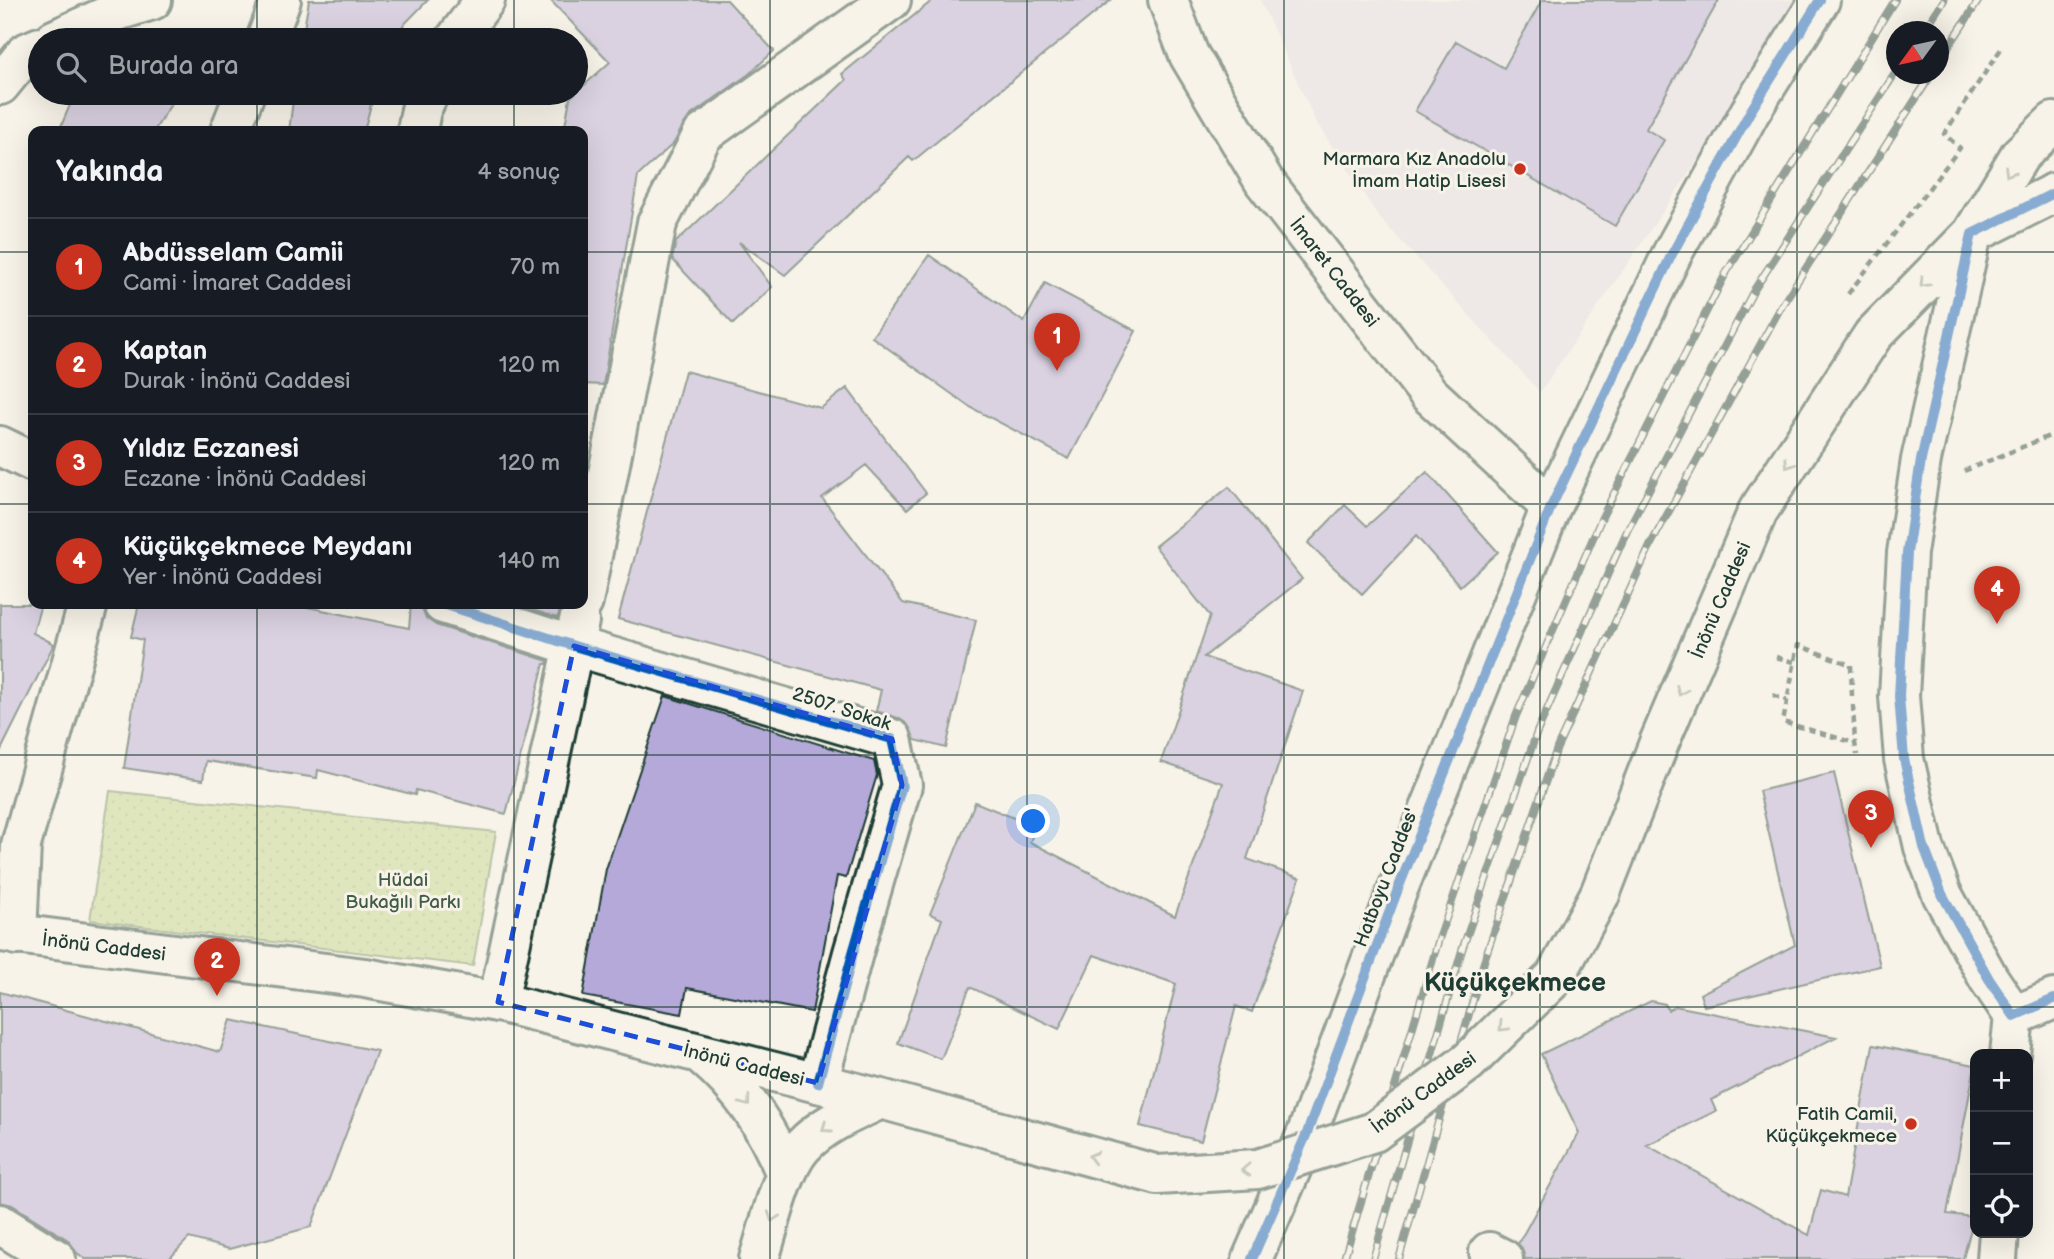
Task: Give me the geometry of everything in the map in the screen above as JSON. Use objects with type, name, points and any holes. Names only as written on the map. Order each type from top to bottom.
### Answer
[{"type":"street","points":[[80,28],[120,9],[152,0]]},
{"type":"street","points":[[270,28],[281,0]]},
{"type":"street","points":[[464,28],[485,0]]},
{"type":"street","points":[[588,577],[657,223],[697,145],[703,134],[891,0]]},
{"type":"street","name":"İmaret Caddesi","points":[[1168,0],[1189,55],[1264,181],[1429,394],[1551,507]]},
{"type":"street","name":"Hatboyu Caddes'","points":[[1252,1259],[1307,1133],[1398,889],[1551,507],[1672,254],[1750,112],[1820,0]]},
{"type":"street","points":[[0,85],[28,52]]},
{"type":"street","points":[[232,126],[240,105]]},
{"type":"street","points":[[418,126],[423,105]]},
{"type":"street","name":"İnönü Caddesi","points":[[9,934],[365,978],[498,1002],[881,1099],[1158,1175],[1258,1169],[1374,1132],[1468,1062],[1555,977],[1600,894],[1659,743],[1758,510],[1873,335],[1972,234],[2020,155],[2054,122]]},
{"type":"street","points":[[2011,1049],[2014,1017],[1989,979],[1942,894],[1924,847],[1904,758],[1899,696],[1907,553],[1921,460],[1972,234],[2054,193]]},
{"type":"street","points":[[0,446],[28,460]]},
{"type":"street","points":[[9,934],[11,841],[86,609]]},
{"type":"street","name":"2507. Sokak","points":[[459,609],[574,646],[892,739],[902,785],[818,1083]]},
{"type":"street","points":[[498,1002],[582,609]]},
{"type":"street","points":[[2014,1017],[2054,999]]},
{"type":"street","points":[[699,1053],[726,1075],[750,1106],[770,1137],[786,1174]]},
{"type":"street","points":[[759,1259],[786,1174],[801,1149],[819,1132],[844,1116],[881,1099]]},
{"type":"street","points":[[0,1224],[56,1259]]},
{"type":"street","points":[[1997,1259],[1999,1238]]},
{"type":"path","points":[[1847,296],[1960,148],[1944,134],[2001,49]]},
{"type":"path","points":[[1964,471],[2054,434]]},
{"type":"path","points":[[1851,665],[1798,645],[1783,722],[1855,743]]},
{"type":"path","points":[[1776,657],[1794,662]]},
{"type":"path","points":[[1773,695],[1787,699]]},
{"type":"highlighted area","points":[[574,646],[892,739],[902,785],[818,1083],[498,1002]]},
{"type":"shaded area","name":"Marmara Kız Anadolu İmam Hatip Lisesi","points":[[1260,0],[1807,0],[1540,392],[1379,217],[1316,122]]},
{"type":"green space","name":"Hüdai Bukağılı Parkı","points":[[110,791],[496,832],[473,966],[90,920]]},
{"type":"building","points":[[309,0],[428,0],[401,28],[304,28]]},
{"type":"building","points":[[550,0],[727,0],[774,51],[749,74],[690,116],[674,143],[638,176],[603,385],[588,384],[588,126],[565,126],[569,105],[588,105],[588,82],[610,62],[588,39],[588,28],[577,28]]},
{"type":"building","points":[[933,0],[1111,0],[913,161],[909,157],[785,275],[739,242],[772,287],[733,324],[672,259],[676,242],[846,80],[842,74]]},
{"type":"building","points":[[1542,0],[1719,0],[1646,129],[1664,140],[1615,226],[1415,111],[1456,41],[1504,68]]},
{"type":"building","points":[[70,105],[170,105],[157,126],[61,126]]},
{"type":"building","points":[[292,105],[371,105],[365,126],[290,126]]},
{"type":"building","points":[[929,255],[1024,322],[1045,283],[1136,331],[1069,459],[970,407],[872,337]]},
{"type":"building","points":[[685,371],[821,408],[847,388],[926,493],[907,509],[866,465],[822,498],[903,603],[976,620],[946,748],[915,740],[907,724],[876,711],[881,690],[618,619]]},
{"type":"building","points":[[1427,472],[1498,552],[1460,586],[1416,536],[1362,594],[1308,543],[1345,505],[1367,526]]},
{"type":"building","points":[[1229,487],[1302,579],[1204,657],[1303,691],[1247,859],[1300,878],[1252,1012],[1236,1006],[1201,1141],[1140,1126],[1176,984],[1094,955],[1059,1029],[970,987],[941,1059],[898,1043],[942,919],[930,914],[975,802],[1036,827],[1030,842],[1175,916],[1223,783],[1161,762],[1210,616],[1155,546]]},
{"type":"building","points":[[0,604],[28,604],[28,609],[40,609],[33,633],[54,644],[0,752]]},
{"type":"building","points":[[138,609],[317,609],[409,628],[411,609],[422,609],[426,618],[436,625],[548,661],[544,664],[506,814],[416,790],[415,795],[318,770],[317,778],[206,761],[203,780],[124,768],[143,640],[131,637]]},
{"type":"building","points":[[529,609],[561,609],[557,618]]},
{"type":"building","points":[[665,696],[874,761],[877,775],[846,878],[837,876],[812,1012],[687,988],[682,1014],[583,996],[606,869]]},
{"type":"building","points":[[1834,773],[1880,966],[1704,1006],[1700,994],[1795,945],[1759,791]]},
{"type":"building","points":[[0,992],[220,1052],[231,1020],[377,1051],[311,1227],[229,1249],[189,1238],[169,1259],[85,1259],[68,1240],[12,1205],[0,1202]]},
{"type":"building","points":[[1651,1001],[1665,1004],[1668,1010],[1675,1006],[1836,1037],[1711,1100],[1716,1111],[1647,1145],[1809,1235],[1821,1190],[1845,1197],[1873,1045],[1970,1064],[1970,1092],[1947,1214],[1970,1217],[1970,1232],[1963,1259],[1525,1259],[1518,1244],[1579,1133],[1541,1054]]},
{"type":"railway","points":[[1344,1259],[1438,942],[1516,716],[1602,517],[1725,275],[1895,0]]},
{"type":"railway","points":[[1930,21],[1944,0]]},
{"type":"railway","points":[[1949,46],[1979,0]]},
{"type":"railway","points":[[1373,1259],[1462,950],[1537,732],[1627,531],[1754,290],[1888,84]]},
{"type":"railway","points":[[1399,1259],[1485,958],[1557,748],[1651,544],[1782,305],[1926,84]]},
{"type":"cycle path","points":[[1252,1259],[1307,1133],[1398,889],[1551,507],[1672,254],[1750,112],[1820,0]]},
{"type":"cycle path","points":[[2054,193],[1972,234],[1921,460],[1907,553],[1899,696],[1904,759],[1924,847],[1942,894],[1989,979],[2014,1016],[2054,999]]},
{"type":"cycle path","points":[[459,609],[574,646],[892,739],[902,785],[818,1083]]},
{"type":"place","name":"Marmara Kız Anadolu İmam Hatip Lisesi","points":[[1520,169]]},
{"type":"place","name":"Abdüsselam Camii","points":[[1057,371]]},
{"type":"place","name":"Küçükçekmece Meydanı","points":[[1997,624]]},
{"type":"place","name":"Yıldız Eczanesi","points":[[1871,848]]},
{"type":"place","name":"Kaptan","points":[[217,996]]},
{"type":"place","name":"Fatih Camii, Küçükçekmece","points":[[1911,1124]]},
{"type":"district","name":"Küçükçekmece","points":[[1515,982]]}]
